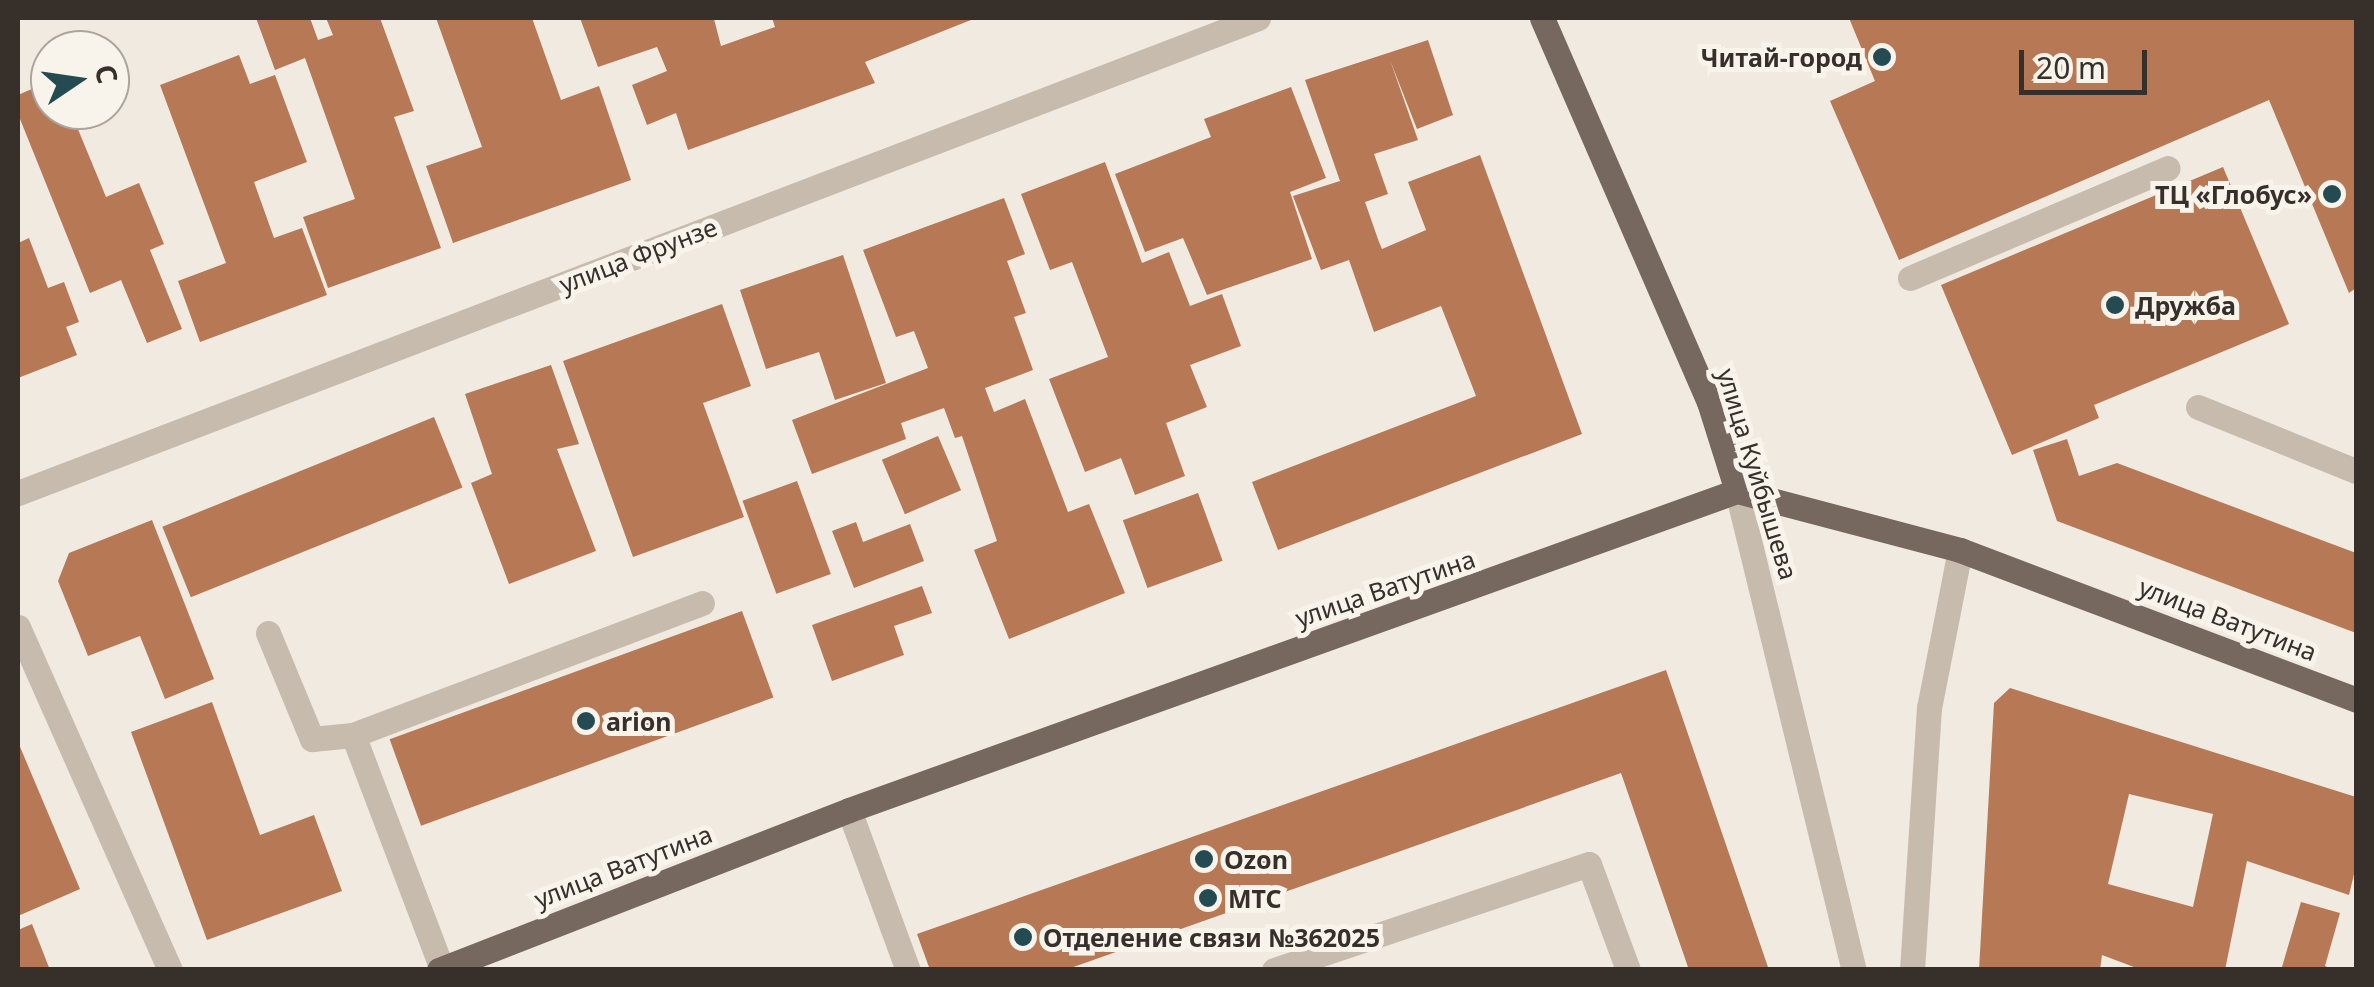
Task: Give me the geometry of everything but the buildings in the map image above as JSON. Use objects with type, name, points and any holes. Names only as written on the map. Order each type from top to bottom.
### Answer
[{"type":"main road","name":"улица Куйбышева","points":[[1542,18],[1709,402],[1738,491]]},
{"type":"main road","name":"улица Ватутина","points":[[440,969],[849,810],[1738,491],[1960,550],[2356,700]]},
{"type":"street","name":"улица Фрунзе","points":[[18,494],[1258,18]]},
{"type":"street","points":[[1910,278],[2168,168]]},
{"type":"street","points":[[2198,407],[2356,471]]},
{"type":"street","name":"улица Куйбышева","points":[[1738,491],[1854,970]]},
{"type":"street","points":[[1912,970],[1929,708],[1960,550]]},
{"type":"street","points":[[268,633],[312,739],[353,735],[702,604]]},
{"type":"street","points":[[18,627],[170,970]]},
{"type":"street","points":[[353,735],[440,969]]},
{"type":"street","points":[[849,810],[908,970]]},
{"type":"street","points":[[1274,970],[1590,864],[1628,970]]},
{"type":"place","name":"Читай-город","points":[[1882,57]]},
{"type":"place","name":"ТЦ «Глобус»","points":[[2332,194]]},
{"type":"place","name":"Дружба","points":[[2115,305]]},
{"type":"place","name":"arion","points":[[586,721]]},
{"type":"place","name":"Ozon","points":[[1204,859]]},
{"type":"place","name":"МТС","points":[[1208,898]]},
{"type":"place","name":"Отделение связи №362025","points":[[1023,937]]}]
